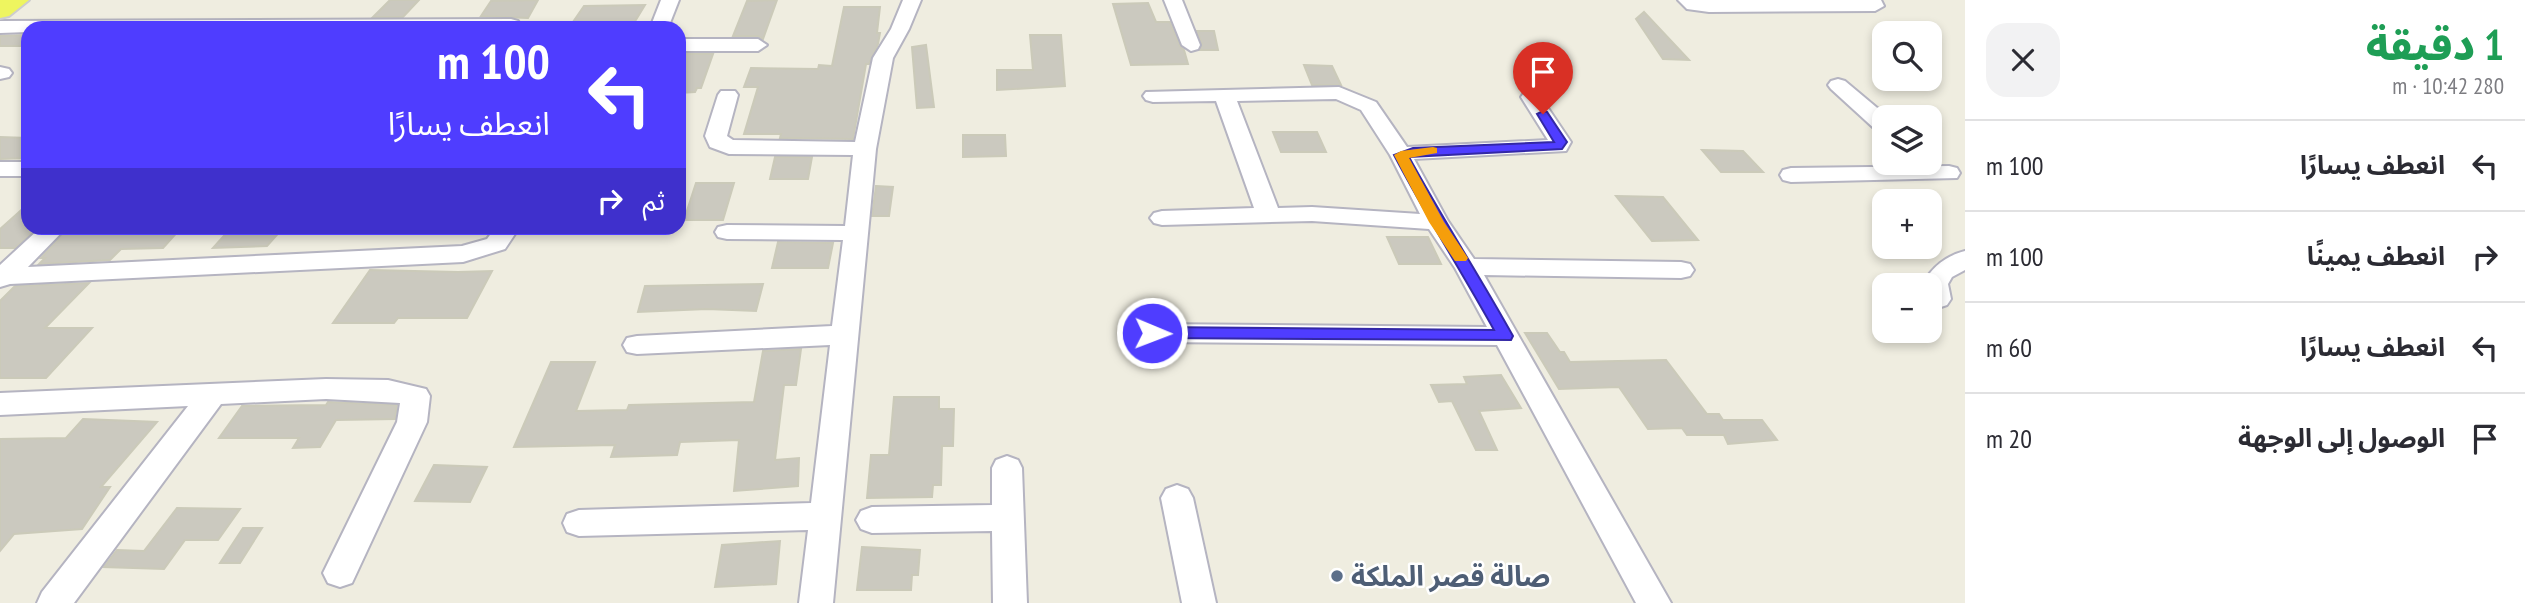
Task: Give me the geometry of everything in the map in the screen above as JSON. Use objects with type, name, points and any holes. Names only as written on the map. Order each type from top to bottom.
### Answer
[{"type":"main road","points":[[0,10],[16,0]]},
{"type":"street","points":[[662,21],[670,0]]},
{"type":"street","points":[[816,603],[865,149],[883,58],[900,29],[912,0]]},
{"type":"street","points":[[1173,0],[1191,46]]},
{"type":"street","points":[[1687,0],[1693,5],[1709,7],[1875,6],[1872,0]]},
{"type":"street","points":[[0,27],[21,27]]},
{"type":"street","points":[[686,45],[758,45]]},
{"type":"street","points":[[1838,85],[1872,115]]},
{"type":"street","points":[[1153,96],[1339,93],[1369,106],[1401,155],[1437,222],[1467,267],[1654,603]]},
{"type":"street","points":[[728,94],[716,136],[718,142],[729,147],[865,149]]},
{"type":"street","points":[[1224,94],[1268,213]]},
{"type":"street","points":[[1401,155],[1413,152],[1558,146],[1560,142],[1555,132],[1531,97]]},
{"type":"street","points":[[0,169],[21,169]]},
{"type":"street","points":[[1791,175],[1948,174]]},
{"type":"street","points":[[1162,218],[1268,213],[1437,222]]},
{"type":"street","points":[[727,232],[856,233]]},
{"type":"street","points":[[5,271],[46,235]]},
{"type":"street","points":[[5,271],[463,254],[496,244],[502,235]]},
{"type":"street","points":[[1941,273],[1965,259]]},
{"type":"street","points":[[1467,267],[1681,270]]},
{"type":"street","points":[[1152,333],[1505,336]]},
{"type":"street","points":[[637,345],[846,335]]},
{"type":"street","points":[[0,404],[213,394],[388,390],[416,396],[412,422],[340,573]]},
{"type":"street","points":[[54,603],[213,394]]},
{"type":"street","points":[[1007,468],[1010,603]]},
{"type":"street","points":[[1177,498],[1199,603]]},
{"type":"street","points":[[579,523],[826,516]]},
{"type":"street","points":[[872,520],[1008,517]]},
{"type":"building","points":[[390,0],[419,0],[403,17],[373,17]]},
{"type":"building","points":[[538,0],[528,18],[481,16],[491,1]]},
{"type":"building","points":[[777,0],[763,39],[758,36],[733,36],[747,1]]},
{"type":"building","points":[[1148,3],[1156,22],[1170,22],[1188,64],[1131,65],[1113,4]]},
{"type":"building","points":[[645,5],[635,21],[574,21],[584,6]]},
{"type":"building","points":[[844,7],[880,7],[878,44],[869,64],[866,64],[853,139],[780,138],[781,134],[744,134],[758,87],[744,87],[751,68],[818,69],[819,65],[832,66]]},
{"type":"building","points":[[1644,12],[1689,60],[1663,59],[1636,19]]},
{"type":"building","points":[[1197,31],[1214,31],[1218,50],[1200,50],[1202,44]]},
{"type":"building","points":[[21,35],[21,46],[0,46],[0,36]]},
{"type":"building","points":[[1030,35],[1061,35],[1065,86],[997,90],[997,70],[1033,70]]},
{"type":"building","points":[[926,45],[934,107],[917,108],[912,47]]},
{"type":"building","points":[[686,54],[713,54],[701,88],[697,88],[695,92],[686,93]]},
{"type":"building","points":[[1304,65],[1332,66],[1341,85],[1312,85]]},
{"type":"building","points":[[1273,132],[1317,132],[1326,152],[1281,152]]},
{"type":"building","points":[[963,135],[1005,135],[1006,156],[963,157]]},
{"type":"building","points":[[0,137],[21,138],[21,158],[0,159]]},
{"type":"building","points":[[1702,150],[1743,151],[1763,172],[1721,172]]},
{"type":"building","points":[[775,157],[812,157],[808,179],[770,179]]},
{"type":"building","points":[[696,183],[734,183],[723,220],[686,220]]},
{"type":"building","points":[[876,186],[893,187],[889,216],[872,216]]},
{"type":"building","points":[[1616,196],[1663,197],[1698,240],[1652,241]]},
{"type":"building","points":[[21,210],[21,235],[29,235],[15,248],[0,248],[0,229]]},
{"type":"building","points":[[62,235],[175,235],[163,248],[121,249],[110,260],[39,264],[45,258],[41,258]]},
{"type":"building","points":[[225,235],[277,235],[267,246],[213,248]]},
{"type":"building","points":[[1387,237],[1428,237],[1441,264],[1399,264]]},
{"type":"building","points":[[778,242],[833,243],[828,268],[772,268]]},
{"type":"building","points":[[370,270],[492,271],[467,318],[398,318],[394,323],[333,323]]},
{"type":"building","points":[[89,283],[45,328],[92,328],[46,378],[0,378],[0,301],[15,286]]},
{"type":"building","points":[[763,284],[756,311],[707,309],[638,312],[645,286]]},
{"type":"building","points":[[1525,333],[1547,333],[1570,362],[1666,360],[1707,414],[1719,414],[1723,420],[1762,420],[1777,440],[1728,444],[1724,435],[1687,435],[1682,428],[1648,429],[1619,387],[1559,389]]},
{"type":"building","points":[[801,349],[796,385],[784,385],[775,460],[799,458],[798,486],[734,491],[739,440],[680,442],[677,455],[611,457],[615,445],[514,447],[551,362],[595,362],[576,411],[627,410],[629,405],[754,402],[763,351]]},
{"type":"building","points":[[1501,375],[1521,408],[1479,411],[1497,450],[1476,450],[1452,401],[1439,402],[1431,385],[1467,384],[1464,377]]},
{"type":"building","points":[[894,397],[939,397],[939,409],[954,409],[953,446],[942,446],[941,485],[933,485],[932,497],[867,498],[871,455],[889,455]]},
{"type":"building","points":[[328,402],[397,405],[395,419],[336,420],[320,447],[293,448],[299,438],[219,438],[242,406],[326,405]]},
{"type":"building","points":[[83,419],[157,422],[101,487],[110,487],[82,529],[14,534],[0,551],[0,439],[66,438]]},
{"type":"building","points":[[434,465],[487,467],[470,502],[415,501]]},
{"type":"building","points":[[177,508],[240,509],[218,540],[185,540],[164,569],[104,567],[117,550],[144,551]]},
{"type":"building","points":[[243,528],[262,528],[240,563],[220,563]]},
{"type":"building","points":[[780,541],[776,584],[715,587],[722,545]]},
{"type":"building","points":[[862,547],[920,550],[918,575],[912,575],[911,590],[857,590]]},
{"type":"slow traffic","points":[[1433,151],[1401,155],[1460,258]]},
{"type":"place","name":"صالة قصر الملكة","points":[[1337,576]]},
{"type":"route","points":[[1152,333],[1505,336],[1467,267],[1437,222],[1401,155],[1464,149],[1558,146],[1560,142],[1543,114]]}]
